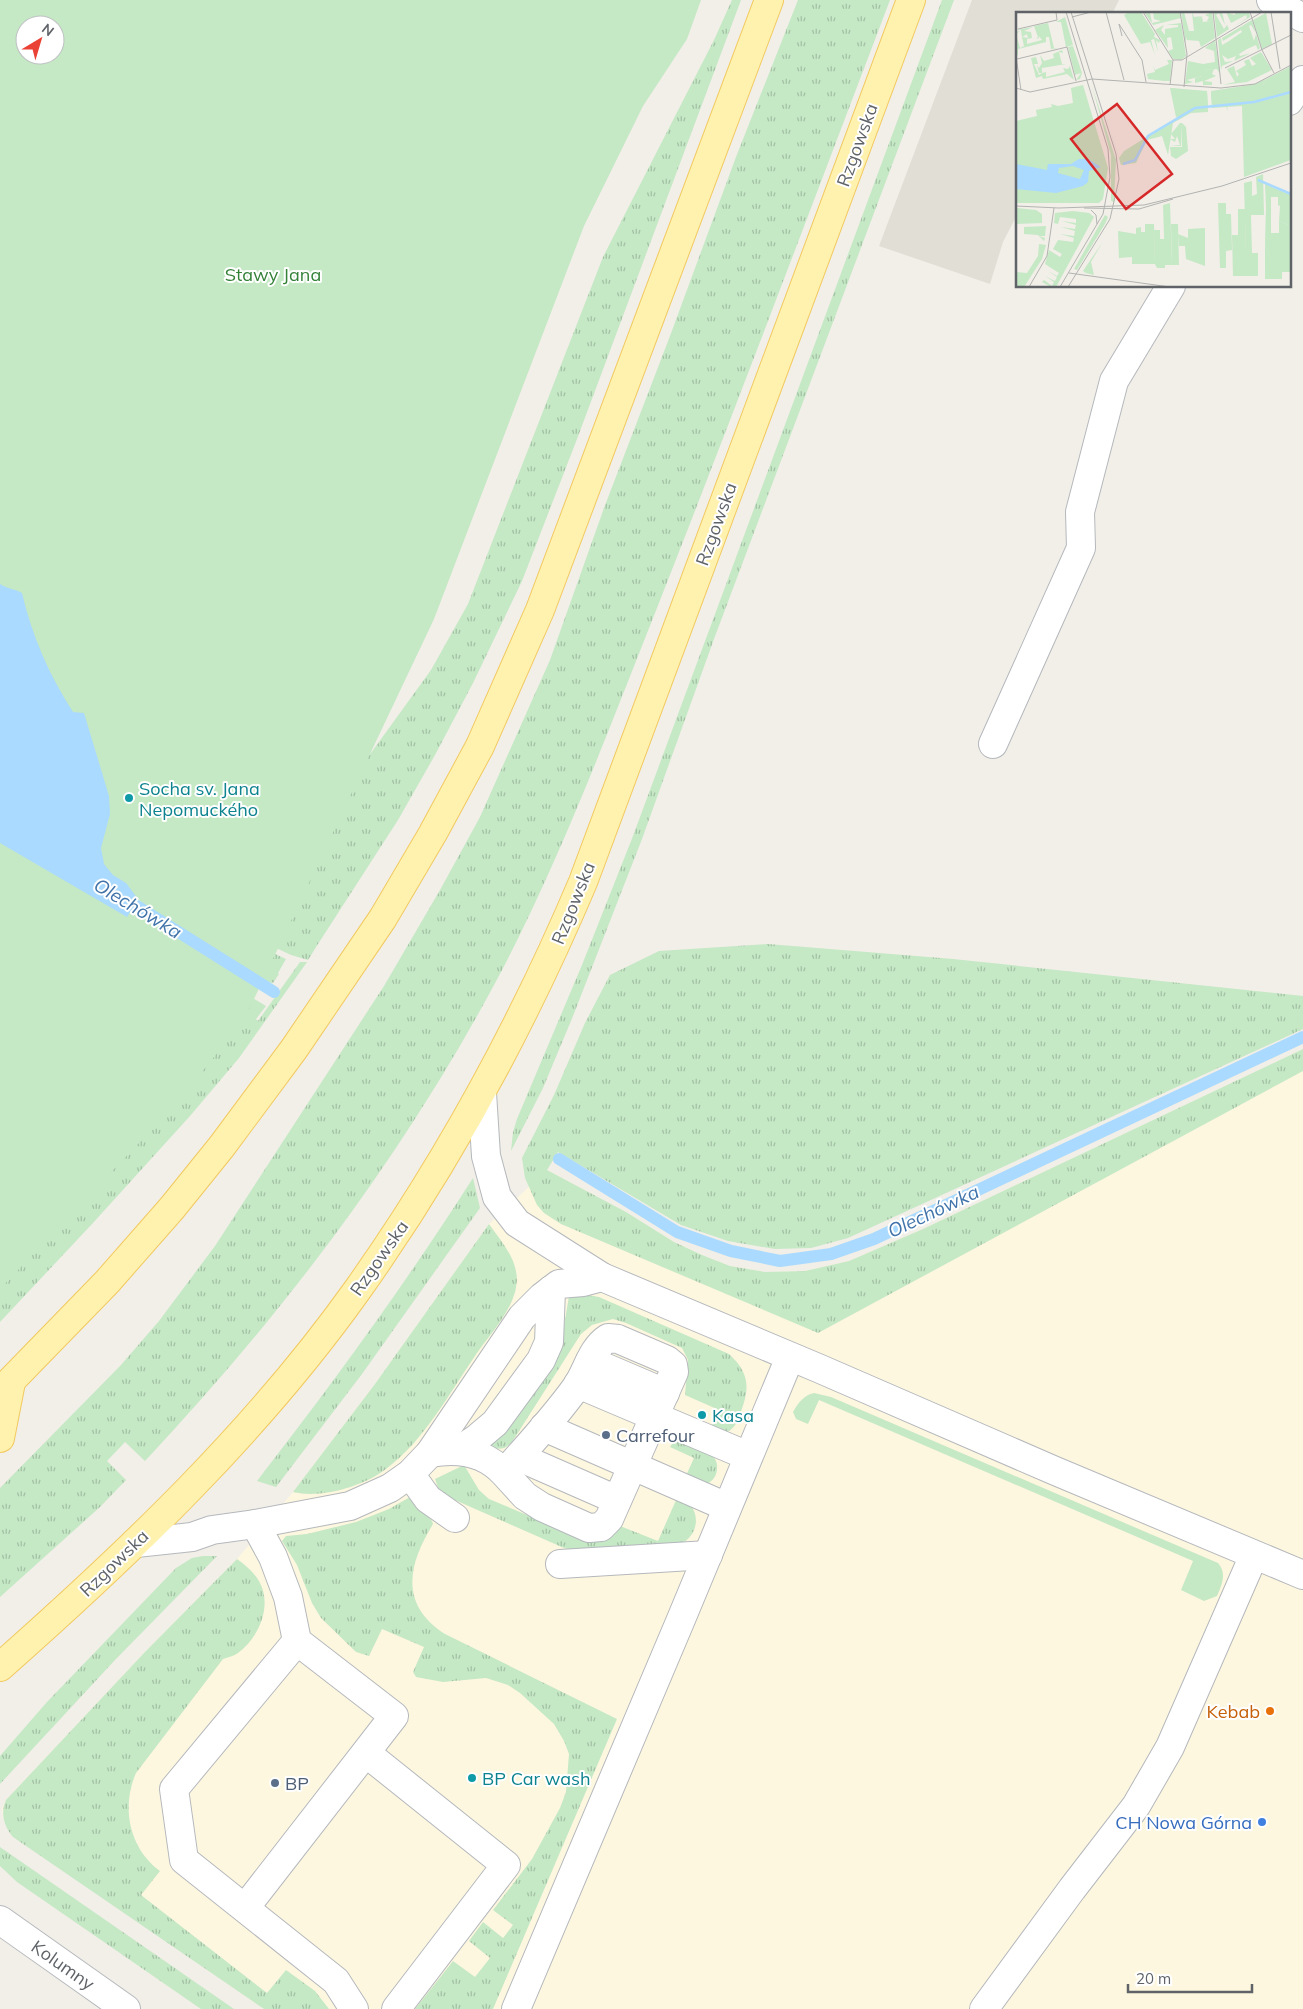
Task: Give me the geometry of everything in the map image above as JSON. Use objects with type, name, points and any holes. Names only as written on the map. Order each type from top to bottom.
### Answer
[{"type":"main road","points":[[0,1438],[6,1387],[107,1282],[172,1208],[222,1146],[294,1049],[377,926],[438,824],[480,746],[540,610],[769,0]]},
{"type":"main road","name":"Rzgowska","points":[[0,1666],[80,1596],[136,1543],[235,1439],[299,1366],[351,1298],[410,1214],[482,1093],[553,952],[583,882],[911,0]]},
{"type":"street","points":[[1271,0],[1303,18]]},
{"type":"street","points":[[1290,100],[1303,80]]},
{"type":"street","points":[[993,744],[1081,548],[1080,512],[1114,381],[1171,288]]},
{"type":"street","points":[[482,1093],[486,1156],[496,1196],[517,1223],[602,1277],[1303,1575]]},
{"type":"street","points":[[136,1543],[192,1537],[212,1530],[256,1524],[350,1506],[390,1488],[410,1474],[430,1453],[522,1317],[542,1296],[560,1284],[583,1282],[602,1277]]},
{"type":"street","points":[[458,1451],[495,1423],[541,1360],[549,1342],[551,1290]]},
{"type":"street","points":[[613,1337],[666,1360],[673,1365],[674,1372],[660,1405],[605,1524],[595,1529],[589,1528],[534,1503],[516,1487],[512,1465],[544,1428],[584,1372],[599,1345],[604,1340],[613,1337]]},
{"type":"street","points":[[516,2009],[708,1556],[790,1357]]},
{"type":"street","points":[[584,1372],[660,1405],[748,1456]]},
{"type":"street","points":[[544,1428],[727,1507]]},
{"type":"street","points":[[430,1453],[449,1450],[484,1456],[495,1463],[512,1465],[617,1500]]},
{"type":"street","points":[[410,1474],[428,1499],[455,1518]]},
{"type":"street","points":[[245,1908],[394,1716],[297,1641],[288,1597],[273,1558],[256,1524]]},
{"type":"street","points":[[984,2009],[1136,1806],[1156,1774],[1170,1747],[1254,1555]]},
{"type":"street","points":[[560,1564],[708,1556]]},
{"type":"street","points":[[297,1641],[174,1789],[184,1860],[336,1981],[354,2009]]},
{"type":"street","points":[[366,1753],[506,1865],[396,2009]]},
{"type":"street","name":"Kolumny","points":[[0,1920],[126,2009]]},
{"type":"shaded area","points":[[972,0],[1119,0],[1113,12],[1016,12],[1016,217],[1003,242],[990,284],[879,246]]},
{"type":"shaded area","points":[[1303,1049],[1303,2009],[264,2009],[10,1833],[3,1817],[2,1808],[6,1800],[144,1653],[237,1559],[293,1492],[375,1384],[489,1224],[547,1170],[626,1212],[674,1242],[730,1266],[765,1272],[805,1271],[849,1261],[923,1229]]},
{"type":"green space","name":"Stawy Jana","points":[[0,0],[701,0],[687,39],[643,106],[584,226],[434,619],[244,1020],[175,1105],[0,1289]]},
{"type":"green space","points":[[732,0],[741,0],[522,581],[473,683],[435,755],[398,820],[308,960],[274,947],[271,952],[286,959],[273,983],[264,982],[257,978],[308,840],[431,670],[468,604],[603,257],[714,40]]},
{"type":"green space","points":[[798,0],[890,0],[685,537],[583,795],[523,929],[464,1039],[425,1104],[340,1228],[294,1289],[196,1405],[145,1461],[125,1442],[107,1461],[126,1480],[100,1507],[0,1597],[0,1488],[121,1365],[159,1321],[215,1246],[384,986],[480,817],[550,660],[604,508],[736,157]]},
{"type":"green space","points":[[942,0],[954,0],[714,639],[642,839],[543,1088],[511,1151],[513,1132],[517,1119],[582,965],[633,836]]},
{"type":"green space","points":[[768,944],[953,959],[1303,996],[1303,1029],[848,1238],[811,1248],[775,1249],[728,1241],[681,1225],[558,1152],[547,1170],[626,1212],[674,1242],[730,1266],[765,1272],[805,1271],[849,1261],[923,1229],[1303,1049],[1303,1071],[818,1333],[561,1224],[544,1213],[537,1205],[525,1178],[522,1158],[554,1095],[585,1023],[610,975],[659,951]]},
{"type":"green space","points":[[300,962],[307,962],[239,1058],[190,1116],[0,1322],[0,1267],[248,995],[266,1006],[256,1019],[258,1021]]},
{"type":"green space","points":[[473,1178],[480,1208],[362,1374],[276,1487],[257,1481],[368,1332],[422,1256]]},
{"type":"green space","points":[[489,1224],[511,1257],[517,1281],[515,1292],[503,1318],[477,1353],[436,1415],[400,1457],[386,1469],[366,1481],[342,1490],[316,1494],[293,1492],[375,1384]]},
{"type":"green space","points":[[582,1294],[599,1297],[729,1354],[741,1368],[746,1382],[743,1405],[735,1426],[724,1433],[710,1430],[719,1410],[685,1395],[688,1360],[682,1348],[613,1319],[592,1325],[581,1334],[512,1442],[502,1448],[490,1446],[489,1444],[561,1344],[569,1296]]},
{"type":"green space","points":[[814,1393],[831,1397],[1218,1563],[1223,1575],[1217,1596],[1204,1601],[1181,1590],[1193,1561],[819,1400],[808,1424],[796,1419],[793,1412],[797,1406],[804,1398]]},
{"type":"green space","points":[[678,1441],[710,1453],[717,1463],[716,1475],[711,1481],[705,1485],[684,1480],[694,1458],[670,1447]]},
{"type":"green space","points":[[464,1465],[479,1490],[489,1499],[584,1539],[612,1536],[620,1526],[658,1541],[677,1498],[691,1506],[696,1516],[695,1527],[690,1537],[681,1544],[573,1550],[564,1548],[448,1497],[439,1491],[435,1479]]},
{"type":"green space","points":[[410,1497],[433,1524],[418,1554],[412,1583],[414,1597],[420,1610],[430,1622],[445,1634],[617,1719],[493,2009],[415,2009],[453,1961],[475,1977],[490,1958],[469,1941],[483,1922],[503,1938],[513,1925],[493,1910],[532,1859],[560,1808],[566,1792],[569,1754],[564,1741],[554,1724],[520,1693],[508,1685],[486,1678],[443,1682],[416,1677],[413,1672],[424,1647],[382,1629],[369,1656],[356,1652],[321,1618],[312,1603],[297,1565],[282,1541],[286,1536],[307,1534],[356,1522],[389,1509]]},
{"type":"green space","points":[[217,1556],[115,1660],[0,1784],[0,1756],[47,1702],[176,1568],[192,1558]]},
{"type":"green space","points":[[237,1559],[255,1575],[263,1590],[265,1600],[262,1620],[258,1630],[246,1647],[236,1654],[223,1659],[136,1773],[129,1799],[131,1826],[141,1851],[149,1862],[160,1871],[141,1895],[267,1993],[286,1970],[315,1991],[329,2009],[264,2009],[13,1837],[7,1828],[3,1815],[6,1800],[144,1653]]},
{"type":"green space","points":[[0,1847],[234,2009],[201,2009],[17,1882],[0,1866]]},
{"type":"water","points":[[0,584],[22,593],[36,640],[56,684],[73,712],[84,713],[109,796],[110,814],[101,848],[104,864],[113,875],[126,883],[138,899],[127,917],[0,843]]},
{"type":"waterway","name":"Olechówka","points":[[121,896],[274,992]]},
{"type":"waterway","name":"Olechówka","points":[[559,1159],[677,1232],[731,1251],[780,1261],[831,1254],[874,1239],[1303,1037]]},
{"type":"place","name":"Socha sv. Jana Nepomuckého","points":[[129,798]]},
{"type":"place","name":"Kasa","points":[[702,1415]]},
{"type":"place","name":"Carrefour","points":[[606,1435]]},
{"type":"place","name":"Kebab","points":[[1270,1711]]},
{"type":"place","name":"BP Car wash","points":[[472,1778]]},
{"type":"place","name":"BP","points":[[275,1783]]},
{"type":"place","name":"CH Nowa Górna","points":[[1262,1822]]}]
